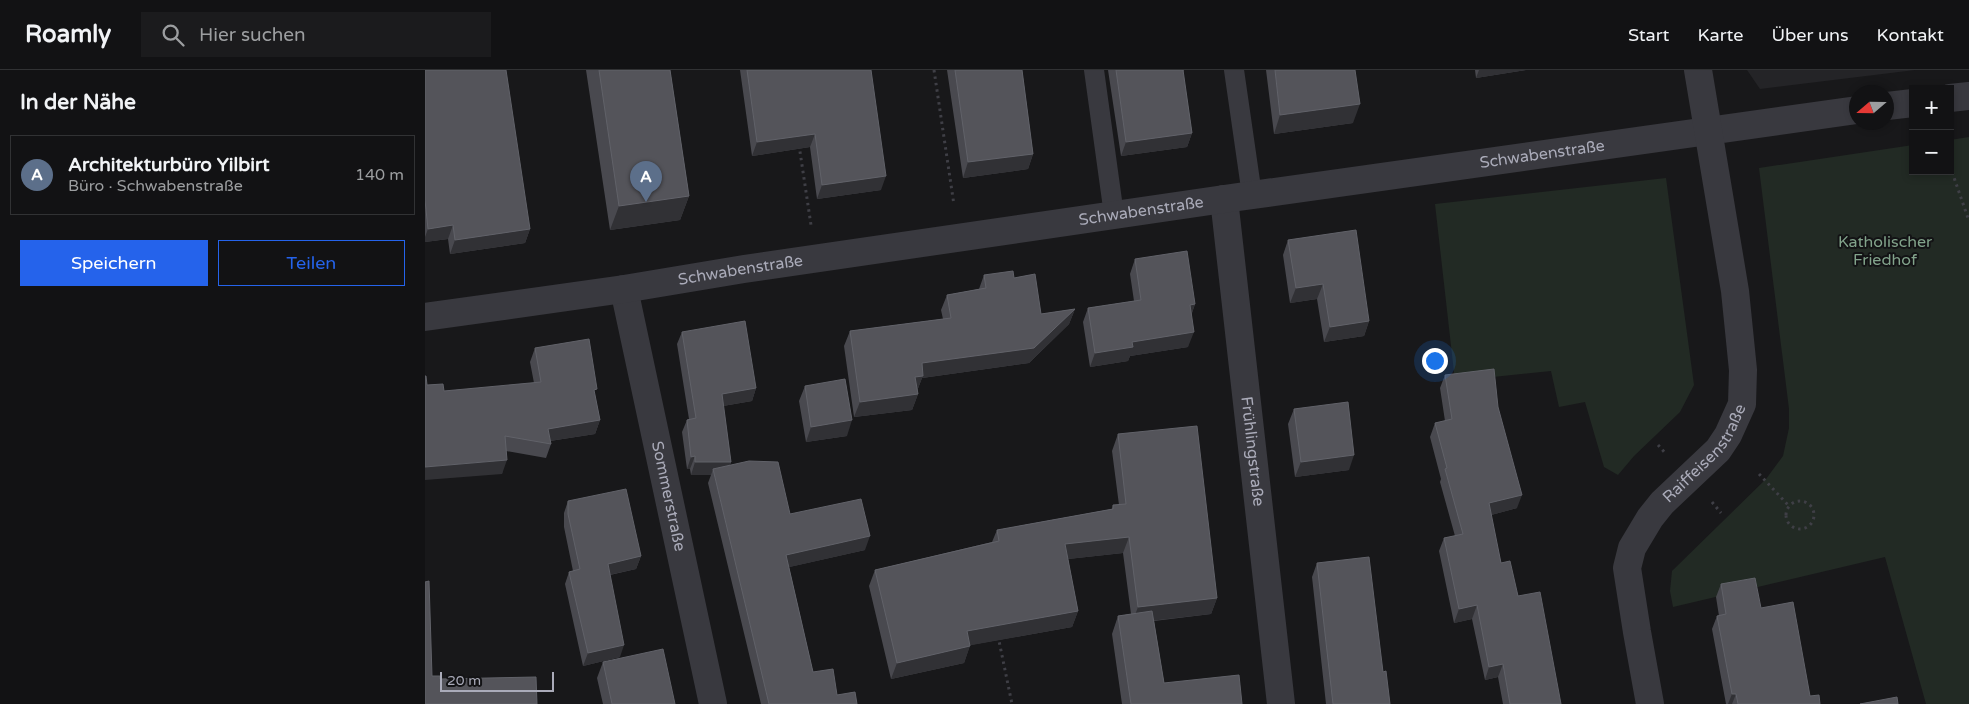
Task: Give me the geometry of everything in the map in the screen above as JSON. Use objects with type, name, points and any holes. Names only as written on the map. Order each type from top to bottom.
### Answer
[{"type":"street","name":"Raiffeisenstraße","points":[[1650,704],[1627,568],[1632,548],[1650,518],[1662,503],[1717,450],[1728,435],[1742,404],[1743,370],[1735,291],[1698,70]]},
{"type":"street","points":[[1954,98],[1969,96]]},
{"type":"street","points":[[1894,105],[1909,103]]},
{"type":"street","name":"Schwabenstraße","points":[[425,317],[1224,199],[1849,111]]},
{"type":"street","name":"Frühlingstraße","points":[[1224,199],[1281,704]]},
{"type":"street","name":"Sommerstraße","points":[[624,289],[713,704]]},
{"type":"lane","points":[[1094,70],[1114,215]]},
{"type":"lane","points":[[1234,70],[1252,195]]},
{"type":"path","points":[[934,70],[958,238]]},
{"type":"path","points":[[799,143],[816,259]]},
{"type":"path","points":[[1953,175],[1969,221]]},
{"type":"path","points":[[1759,474],[1789,506]]},
{"type":"path","points":[[1800,501],[1809,504],[1814,516],[1810,524],[1798,529],[1790,524],[1787,516],[1789,506],[1800,501]]},
{"type":"path","points":[[997,629],[1012,704]]},
{"type":"shaded area","points":[[1747,70],[1915,70],[1760,89]]},
{"type":"green space","name":"Katholischer Friedhof","points":[[1969,137],[1969,704],[1926,704],[1885,557],[1673,607],[1670,591],[1672,571],[1766,479],[1783,456],[1789,428],[1789,409],[1759,168],[1909,146],[1909,175],[1954,175],[1954,139]]},
{"type":"green space","points":[[1666,178],[1694,385],[1680,412],[1634,456],[1618,475],[1604,467],[1585,402],[1559,407],[1551,371],[1455,381],[1435,204]]},
{"type":"building","points":[[425,70],[506,70],[530,229],[455,240],[453,225],[428,229],[425,200]]},
{"type":"building","points":[[599,70],[670,70],[689,196],[619,206]]},
{"type":"building","points":[[747,70],[871,70],[886,176],[822,185],[815,134],[757,142]]},
{"type":"building","points":[[955,70],[1022,70],[1033,154],[968,162]]},
{"type":"building","points":[[1116,70],[1183,70],[1192,133],[1126,142]]},
{"type":"building","points":[[1275,70],[1355,70],[1360,104],[1280,115]]},
{"type":"building","points":[[1356,230],[1369,321],[1330,327],[1323,284],[1296,288],[1288,240]]},
{"type":"building","points":[[1187,251],[1195,304],[1190,305],[1194,332],[1132,342],[1133,347],[1095,353],[1088,308],[1141,300],[1135,259]]},
{"type":"building","points":[[1013,271],[1014,278],[1035,274],[1041,314],[1075,309],[1034,348],[922,363],[923,376],[915,377],[918,394],[860,402],[850,331],[951,318],[947,295],[986,288],[984,275]]},
{"type":"building","points":[[745,321],[756,388],[722,394],[731,462],[695,462],[695,456],[691,457],[687,420],[696,418],[682,332]]},
{"type":"building","points":[[589,339],[597,389],[594,390],[600,420],[548,429],[551,444],[505,436],[507,460],[425,467],[425,376],[427,385],[443,384],[444,391],[541,382],[535,348]]},
{"type":"building","points":[[1494,369],[1498,407],[1522,495],[1489,503],[1501,563],[1510,561],[1518,596],[1540,592],[1561,704],[1510,704],[1503,664],[1489,667],[1477,605],[1459,609],[1444,538],[1463,534],[1445,469],[1447,468],[1435,423],[1452,419],[1445,375]]},
{"type":"building","points":[[845,379],[852,420],[811,427],[805,386]]},
{"type":"building","points":[[1348,402],[1354,455],[1301,462],[1294,409]]},
{"type":"building","points":[[1197,426],[1217,598],[1138,607],[1129,537],[1065,544],[1078,611],[967,631],[970,646],[897,663],[875,570],[999,541],[997,530],[1113,509],[1113,505],[1126,504],[1118,434]]},
{"type":"building","points":[[749,461],[778,462],[790,514],[861,499],[870,536],[786,555],[813,672],[833,669],[837,695],[855,692],[857,704],[769,704],[713,469]]},
{"type":"building","points":[[626,489],[641,556],[608,564],[624,645],[588,653],[569,572],[580,569],[568,514],[568,501]]},
{"type":"building","points":[[1369,557],[1383,672],[1386,671],[1390,704],[1333,704],[1317,563]]},
{"type":"building","points":[[1755,578],[1761,608],[1793,602],[1810,696],[1819,695],[1820,704],[1738,704],[1736,694],[1732,694],[1717,616],[1726,614],[1721,584]]},
{"type":"building","points":[[429,581],[432,676],[440,676],[440,679],[536,677],[537,704],[425,704],[425,582]]},
{"type":"building","points":[[1152,611],[1164,683],[1239,675],[1242,704],[1131,704],[1118,616]]},
{"type":"building","points":[[663,649],[675,704],[612,704],[603,662]]},
{"type":"building","points":[[1897,697],[1898,704],[1860,704]]},
{"type":"place","name":"Architekturbüro Yilbirt","points":[[646,202]]}]
